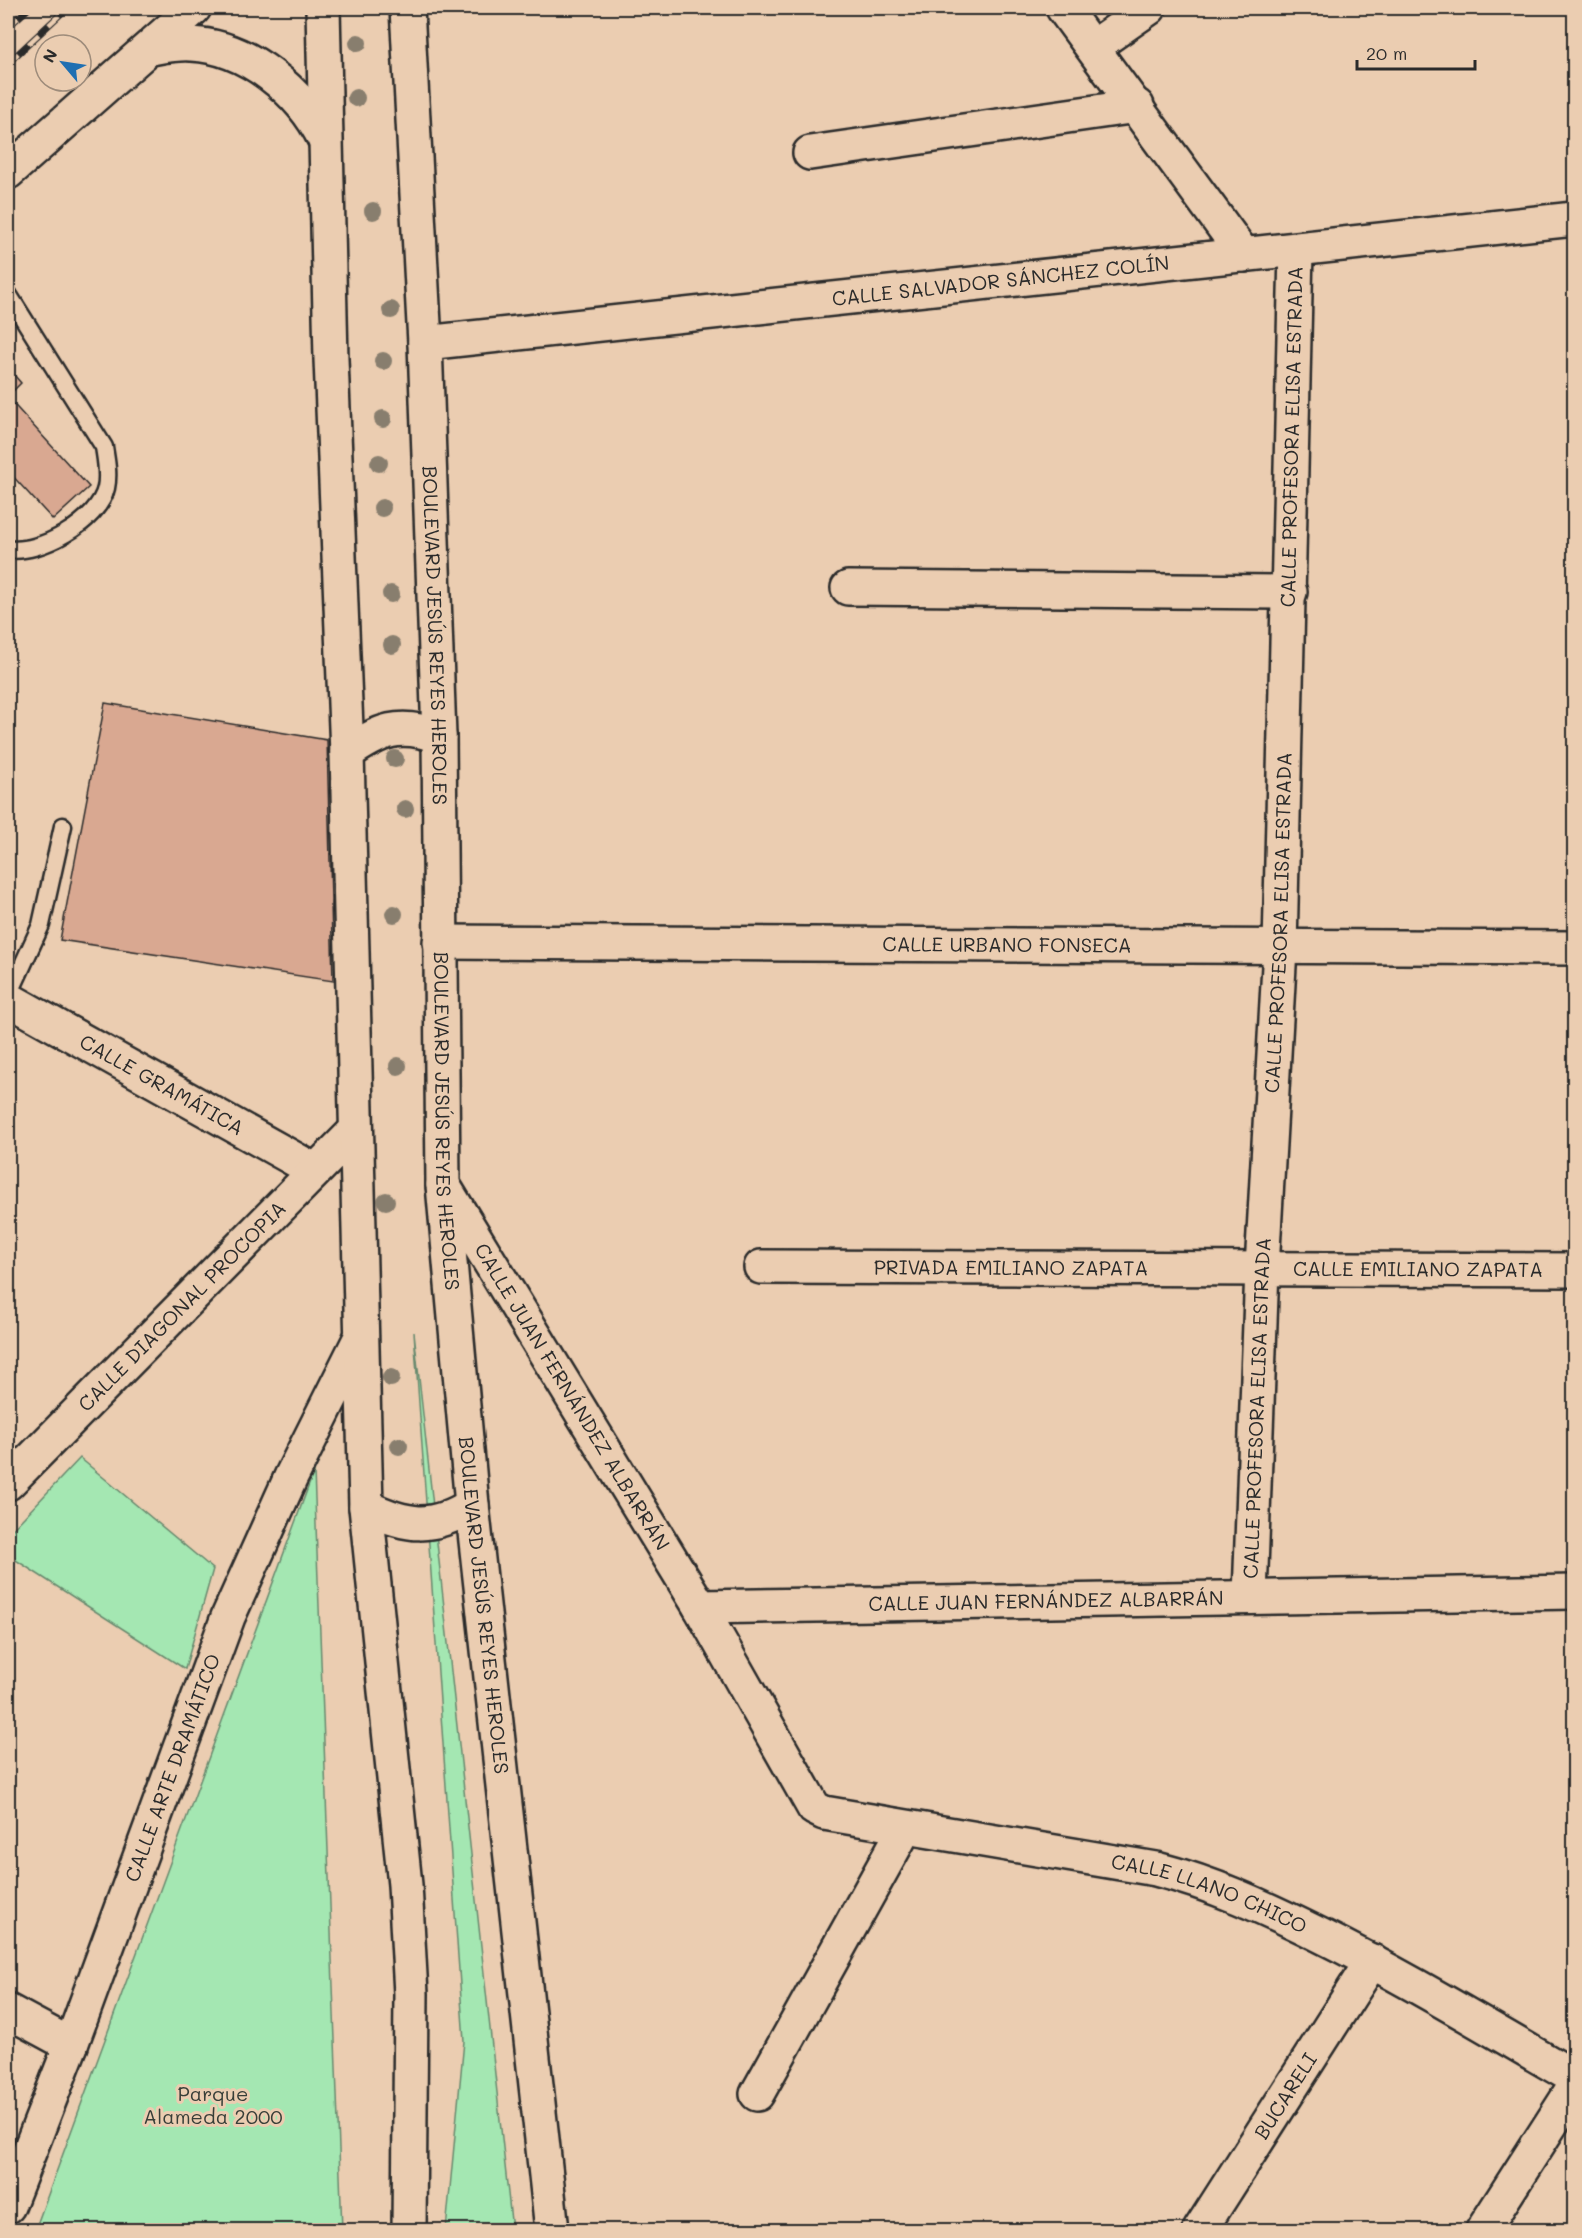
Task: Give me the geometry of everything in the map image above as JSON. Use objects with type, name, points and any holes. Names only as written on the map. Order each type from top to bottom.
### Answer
[{"type":"street","points":[[8,171],[194,8]]},
{"type":"street","points":[[322,8],[347,753],[366,1507],[405,1885],[411,2005],[409,2230]]},
{"type":"street","name":"BOULEVARD JESÚS REYES HEROLES","points":[[407,8],[425,343],[439,736],[443,1185],[472,1504],[552,2230]]},
{"type":"street","points":[[1063,8],[1244,255]]},
{"type":"street","points":[[1093,47],[1149,8]]},
{"type":"street","points":[[150,48],[194,44],[241,58],[270,75],[296,97],[317,123],[325,140]]},
{"type":"street","points":[[810,153],[1137,106]]},
{"type":"street","name":"CALLE SALVADOR SÁNCHEZ COLÍN","points":[[425,343],[1575,219]]},
{"type":"street","name":"CALLE PROFESORA ELISA ESTRADA","points":[[1250,1596],[1262,1268],[1280,948],[1290,592],[1296,250]]},
{"type":"street","points":[[848,588],[1290,592]]},
{"type":"street","points":[[347,753],[387,730],[411,728],[439,736]]},
{"type":"street","name":"CALLE URBANO FONSECA","points":[[440,942],[1575,948]]},
{"type":"street","name":"CALLE GRAMÁTICA","points":[[8,998],[314,1170]]},
{"type":"street","name":"CALLE DIAGONAL PROCOPIA","points":[[8,1483],[314,1170],[355,1131]]},
{"type":"street","name":"CALLE JUAN FERNÁNDEZ ALBARRÁN","points":[[443,1185],[700,1607],[810,1804]]},
{"type":"street","name":"PRIVADA EMILIANO ZAPATA","points":[[761,1267],[1262,1268]]},
{"type":"street","name":"CALLE EMILIANO ZAPATA","points":[[1262,1268],[1575,1270]]},
{"type":"street","name":"CALLE ARTE DRAMÁTICO","points":[[8,2206],[71,2045],[228,1617],[291,1477],[360,1339]]},
{"type":"street","points":[[366,1507],[404,1522],[423,1524],[457,1514],[472,1504]]},
{"type":"street","name":"CALLE JUAN FERNÁNDEZ ALBARRÁN","points":[[700,1607],[1575,1592]]},
{"type":"street","name":"CALLE LLANO CHICO","points":[[810,1804],[824,1813],[1156,1869],[1191,1878],[1258,1904],[1372,1961],[1575,2077]]},
{"type":"street","points":[[757,2094],[905,1828]]},
{"type":"street","name":"BUCARELI","points":[[1200,2230],[1372,1961]]},
{"type":"street","points":[[8,2011],[71,2045]]},
{"type":"street","points":[[1483,2230],[1575,2088]]},
{"type":"lane","points":[[8,294],[104,447],[108,471],[106,490],[93,513],[43,547],[20,552],[8,549]]},
{"type":"lane","points":[[8,998],[41,925],[63,826]]},
{"type":"green space","points":[[414,1332],[512,2230],[446,2230],[464,2041]]},
{"type":"green space","points":[[80,1458],[213,1569],[185,1669],[8,1555],[8,1534]]},
{"type":"green space","name":"Parque Alameda 2000","points":[[314,1471],[342,2230],[35,2230]]},
{"type":"building","points":[[8,368],[21,383],[8,396]]},
{"type":"building","points":[[8,398],[89,487],[53,520],[8,471]]},
{"type":"building","points":[[105,703],[327,740],[333,981],[60,940]]},
{"type":"railway","points":[[8,27],[29,8]]},
{"type":"railway","points":[[8,63],[67,8]]}]
